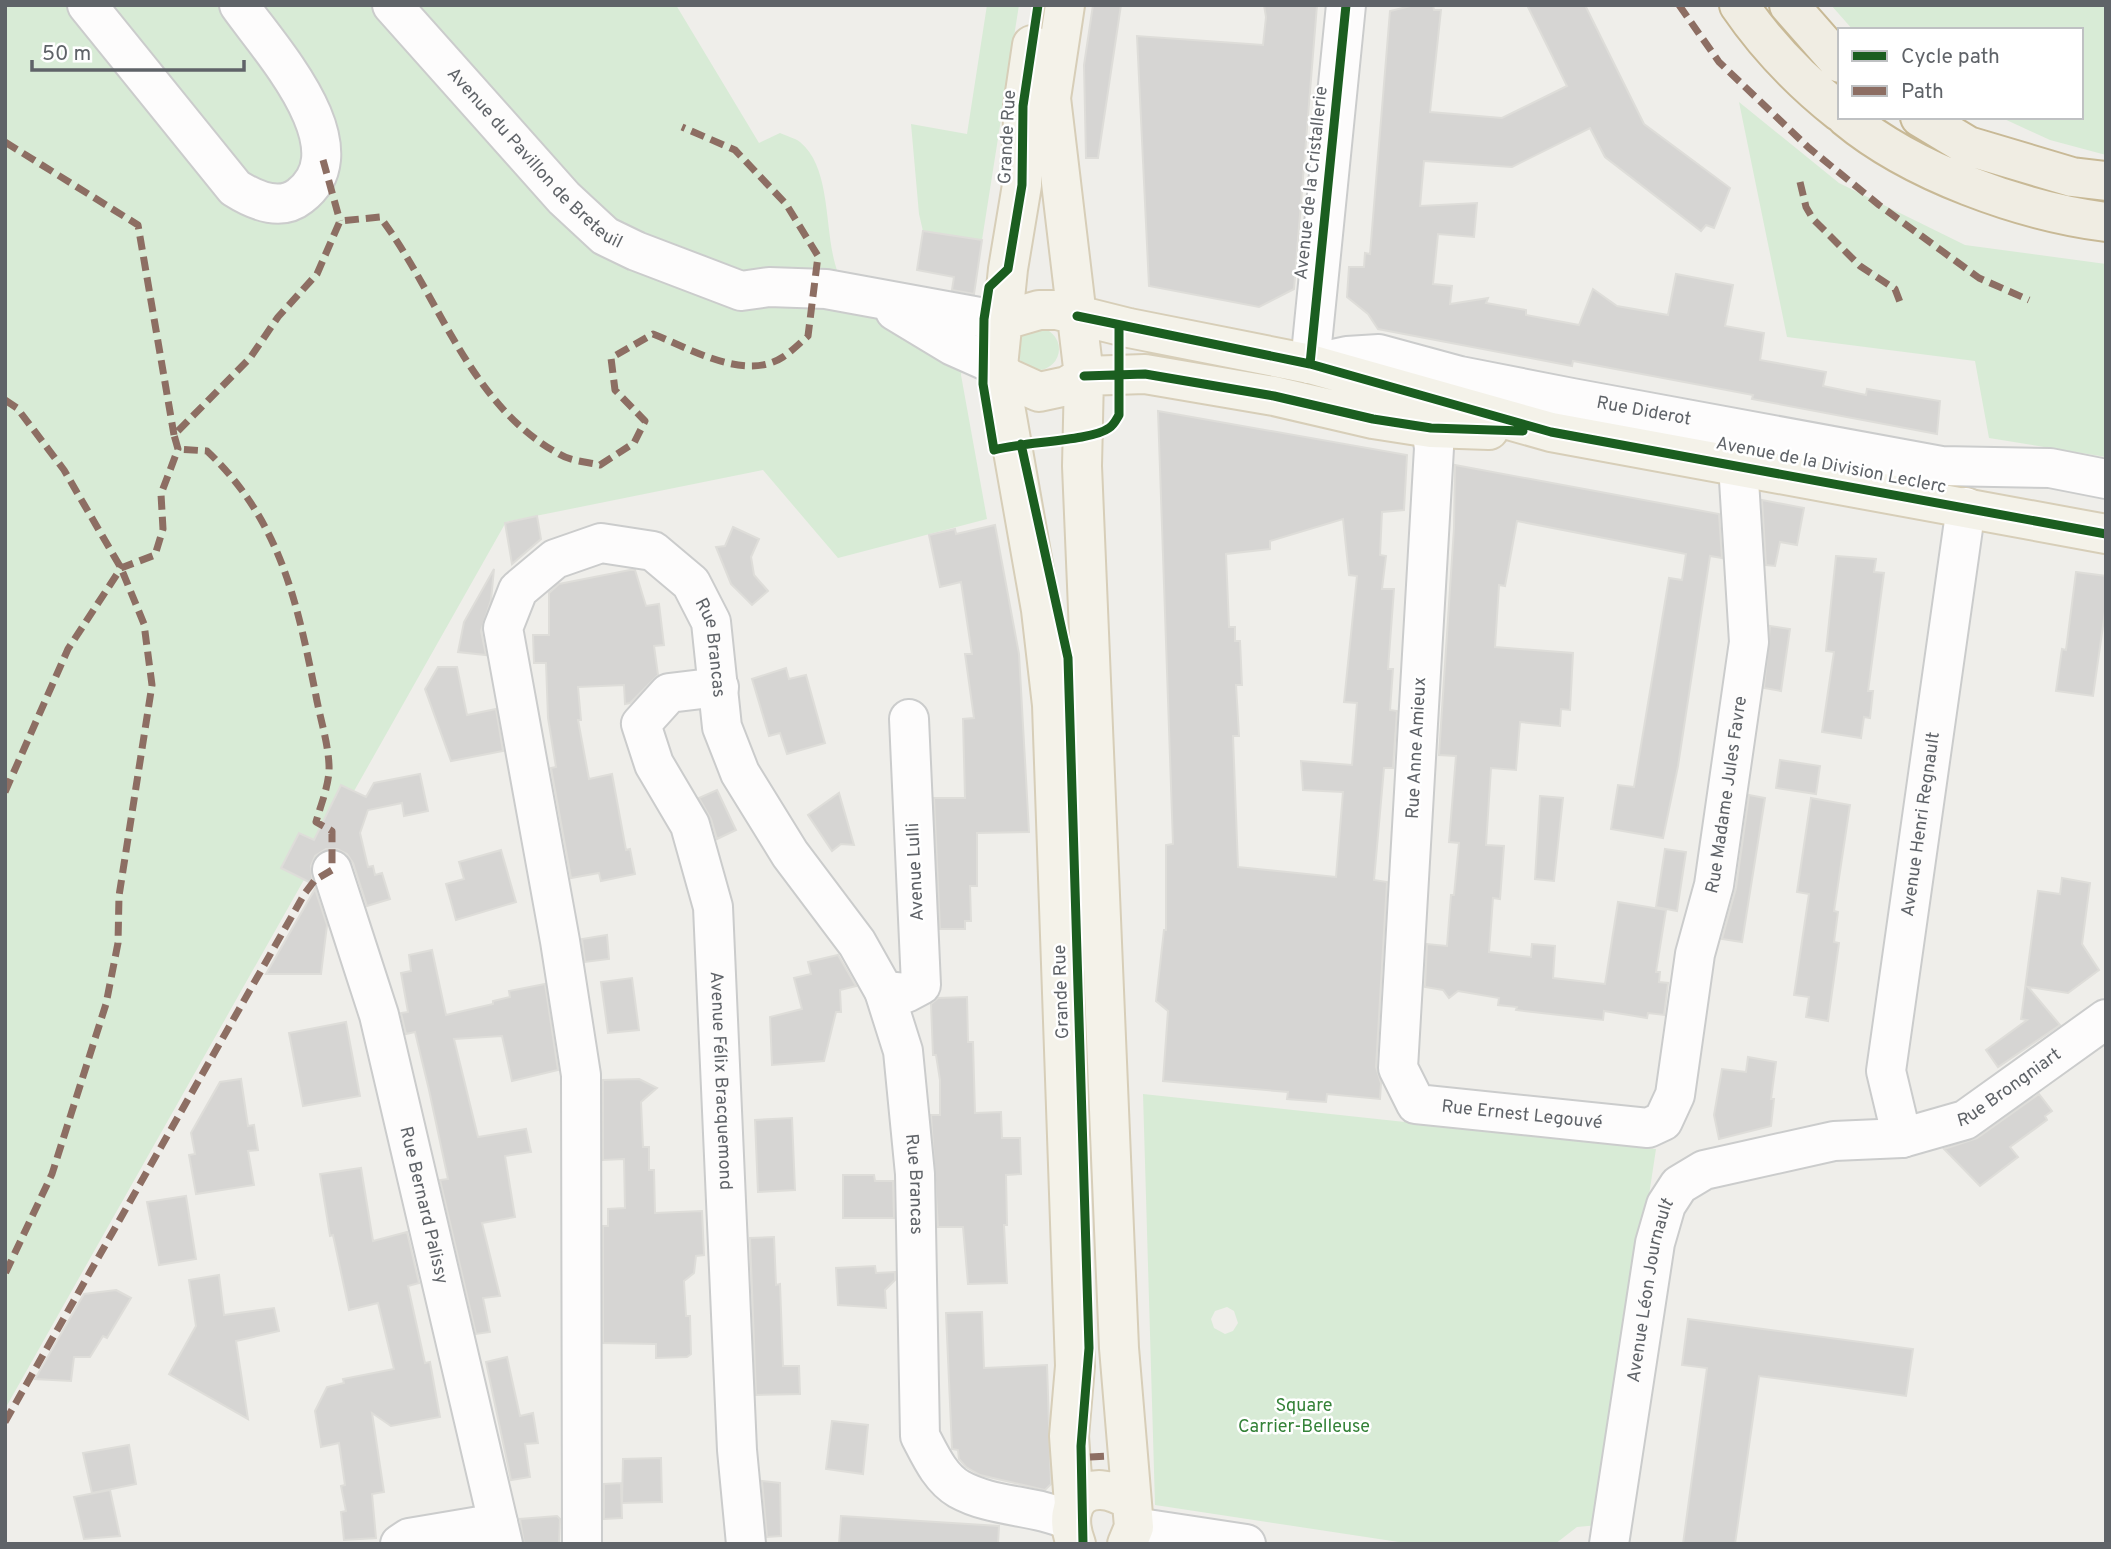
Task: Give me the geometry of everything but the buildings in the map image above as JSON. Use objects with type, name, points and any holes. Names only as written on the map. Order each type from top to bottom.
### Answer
[{"type":"highway","points":[[1739,5],[1757,31],[1805,83],[1838,111]]},
{"type":"highway","points":[[1789,5],[1838,61]]},
{"type":"highway","points":[[1848,119],[1861,130],[1958,183],[2071,218],[2106,222]]},
{"type":"highway","points":[[1923,119],[1968,146],[2072,177],[2106,181]]},
{"type":"main road","name":"Grande Rue","points":[[1038,5],[1023,106],[1023,185],[1001,321],[998,366],[1041,610],[1052,705],[1075,1366],[1069,1436],[1073,1523]]},
{"type":"main road","points":[[1065,5],[1051,98],[1084,376],[1083,466],[1119,1348],[1130,1531]]},
{"type":"main road","points":[[1001,321],[1039,310],[1057,310],[1077,316]]},
{"type":"main road","name":"Avenue de la Division Leclerc","points":[[1077,316],[1310,364],[1550,432],[1738,464],[2106,534]]},
{"type":"main road","points":[[1274,396],[1310,364]]},
{"type":"main road","points":[[998,366],[1006,377],[1039,392],[1067,386],[1084,376]]},
{"type":"main road","name":"Avenue de la Division Leclerc","points":[[1084,376],[1145,374],[1274,396],[1343,414],[1431,428],[1550,432]]},
{"type":"main road","points":[[1073,1523],[1092,1489],[1106,1488],[1130,1531]]},
{"type":"street","points":[[86,5],[235,188],[251,198],[275,204],[289,202],[301,196],[314,179],[323,160],[321,138],[304,97],[239,5]]},
{"type":"street","name":"Avenue du Pavillon de Breteuil","points":[[392,5],[508,138],[585,219],[605,236],[739,275],[878,300]]},
{"type":"street","name":"Avenue de la Cristallerie","points":[[1310,364],[1346,5]]},
{"type":"street","points":[[878,300],[1001,321]]},
{"type":"street","points":[[878,300],[953,346],[998,366]]},
{"type":"street","name":"Rue Diderot","points":[[1310,364],[1347,356],[1379,354],[1460,376],[1941,466],[2050,468],[2106,479]]},
{"type":"street","points":[[1310,364],[1343,414]]},
{"type":"street","name":"Rue Anne Amieux","points":[[1398,1068],[1434,448],[1431,428]]},
{"type":"street","name":"Rue Madame Jules Favre","points":[[1663,1121],[1675,1094],[1695,954],[1714,885],[1749,642],[1738,464]]},
{"type":"street","name":"Avenue Henri Regnault","points":[[1902,1138],[1886,1071],[1966,507]]},
{"type":"street","name":"Rue Brancas","points":[[582,1544],[581,1075],[560,941],[503,628],[517,590],[555,559],[601,543],[653,551],[691,583],[711,622],[723,727],[740,774],[790,854],[857,943],[884,991],[903,1051],[915,1174],[920,1436],[937,1468],[958,1489],[996,1502],[1050,1511],[1073,1523]]},
{"type":"street","name":"Avenue Félix Bracquemond","points":[[719,687],[669,693],[641,724],[654,764],[690,825],[713,907],[737,1450],[746,1544]]},
{"type":"street","name":"Avenue Lulli","points":[[884,991],[906,993],[921,985],[909,719]]},
{"type":"street","name":"Rue Bernard Palissy","points":[[332,870],[379,1015],[500,1533]]},
{"type":"street","name":"Rue Brongniart","points":[[1902,1138],[1965,1120],[2106,1019]]},
{"type":"street","name":"Rue Ernest Legouvé","points":[[1398,1068],[1416,1104],[1648,1128],[1663,1121]]},
{"type":"street","name":"Avenue Léon Journault","points":[[1609,1544],[1655,1243],[1665,1205],[1679,1185],[1704,1170],[1834,1141],[1902,1138]]},
{"type":"street","points":[[1130,1531],[1246,1544]]},
{"type":"street","points":[[400,1544],[422,1535],[500,1533]]},
{"type":"green space","points":[[5,5],[676,5],[759,143],[780,133],[798,141],[810,154],[823,185],[833,257],[838,273],[974,295],[961,375],[987,519],[838,558],[763,470],[506,522],[5,1409]]},
{"type":"green space","points":[[987,5],[1019,5],[982,240],[923,231],[911,124],[967,134]]},
{"type":"green space","points":[[1831,5],[2106,5],[2106,155],[2050,140],[2004,119],[2083,119],[2083,28],[1851,28]]},
{"type":"green space","points":[[1739,102],[1839,183],[1965,245],[2106,264],[2106,457],[1989,438],[1975,361],[1787,337]]},
{"type":"green space","points":[[1038,328],[1053,334],[1059,349],[1053,364],[1038,370],[1023,364],[1017,349],[1023,334]]},
{"type":"green space","name":"Square Carrier-Belleuse","points":[[1143,1094],[1656,1149],[1599,1525],[1577,1527],[1555,1544],[1412,1544],[1155,1505]],"holes":[[[1227,1307],[1234,1311],[1238,1323],[1233,1331],[1225,1334],[1214,1328],[1211,1319],[1215,1311]]]},
{"type":"marked path","points":[[1679,5],[1719,62],[1809,148],[1879,205],[1979,278],[2029,300]]},
{"type":"marked path","points":[[5,792],[68,649],[121,568],[155,555],[163,529],[161,494],[178,449],[174,435],[250,358],[278,317],[317,274],[340,221],[380,217],[478,378],[501,407],[528,433],[573,460],[600,465],[634,443],[645,421],[615,390],[611,358],[653,334],[717,360],[752,366],[768,364],[783,357],[808,336],[818,256],[786,204],[735,150],[682,127]]},
{"type":"marked path","points":[[5,142],[138,225],[174,435]]},
{"type":"marked path","points":[[323,160],[340,221]]},
{"type":"marked path","points":[[1800,182],[1806,207],[1813,219],[1860,266],[1895,289],[1900,302]]},
{"type":"marked path","points":[[5,400],[17,408],[64,470],[121,568],[144,624],[152,685],[119,896],[118,943],[106,1004],[52,1174],[5,1274]]},
{"type":"marked path","points":[[5,1422],[305,893],[315,880],[332,870],[332,831],[316,822],[328,779],[327,748],[301,627],[282,564],[269,534],[232,477],[207,451],[178,449]]},
{"type":"marked path","points":[[1090,1457],[1109,1456]]},
{"type":"cycle path","points":[[1038,5],[1023,106],[1022,185],[1008,269],[989,287],[984,319],[983,384],[994,450],[1088,436],[1109,428],[1119,415],[1119,326]]},
{"type":"cycle path","points":[[1310,364],[1346,5]]},
{"type":"cycle path","points":[[1077,316],[1310,364],[1551,432],[2106,534]]},
{"type":"cycle path","points":[[1084,376],[1145,374],[1274,396],[1373,419],[1431,428],[1523,431]]},
{"type":"cycle path","points":[[1021,444],[1068,658],[1089,1348],[1081,1446],[1083,1544]]}]
